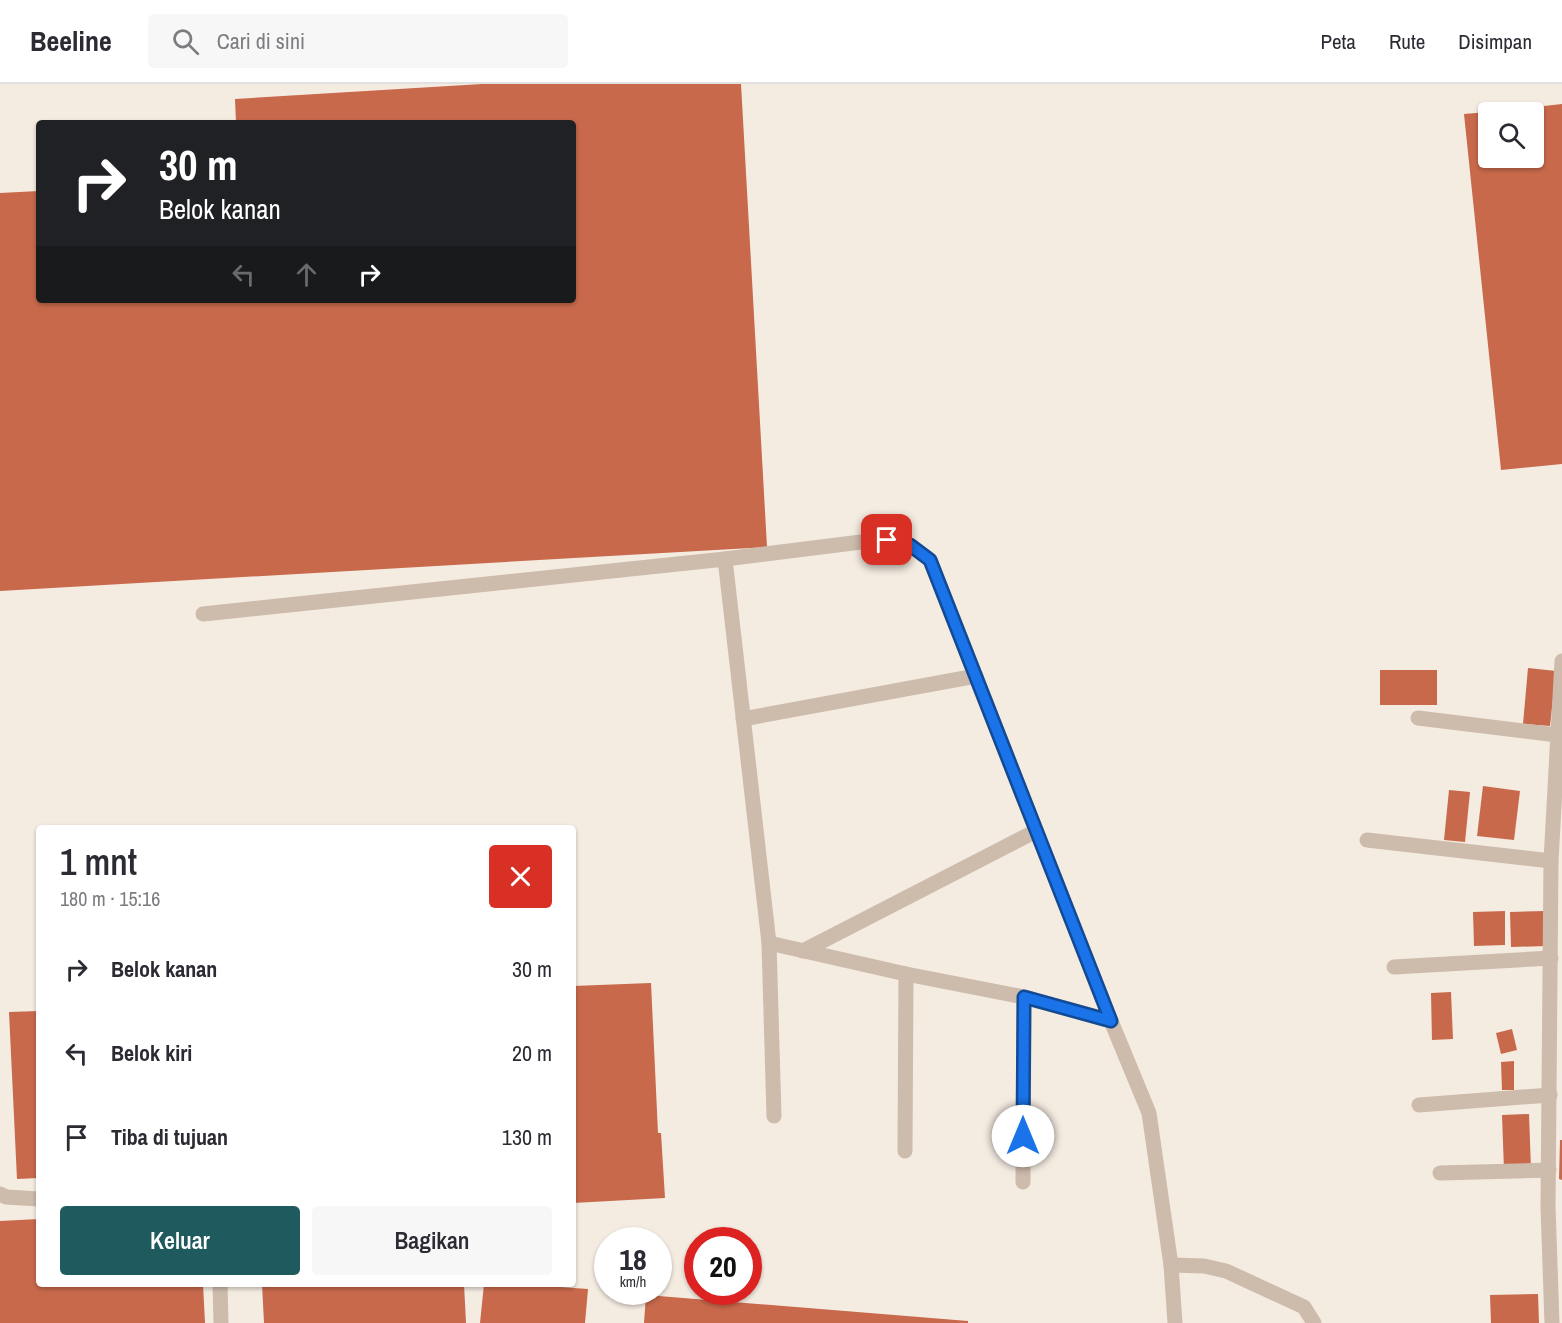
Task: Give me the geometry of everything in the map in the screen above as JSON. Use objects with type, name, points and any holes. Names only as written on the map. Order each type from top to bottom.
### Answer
[{"type":"street","points":[[203,614],[725,559],[878,540],[910,545],[930,560],[1149,1113],[1171,1265],[1175,1323]]},
{"type":"street","points":[[725,559],[769,943],[774,1116]]},
{"type":"street","points":[[1552,1323],[1555,1206],[1549,1170],[1550,1095],[1556,1060],[1551,958],[1551,861],[1558,793],[1557,735],[1562,660]]},
{"type":"street","points":[[743,719],[976,676]]},
{"type":"street","points":[[1418,717],[1557,735]]},
{"type":"street","points":[[803,951],[1036,831]]},
{"type":"street","points":[[1367,840],[1551,861]]},
{"type":"street","points":[[769,943],[906,974],[1024,997],[1111,1021]]},
{"type":"street","points":[[1394,967],[1551,958]]},
{"type":"street","points":[[905,1151],[906,974]]},
{"type":"street","points":[[1023,1182],[1024,997]]},
{"type":"street","points":[[1419,1105],[1550,1095]]},
{"type":"street","points":[[1440,1173],[1549,1170]]},
{"type":"street","points":[[0,1194],[6,1197],[36,1199]]},
{"type":"street","points":[[1171,1265],[1204,1266],[1226,1271],[1304,1307],[1314,1323]]},
{"type":"street","points":[[220,1287],[221,1323]]},
{"type":"building","points":[[482,84],[741,84],[767,547],[0,591],[0,193],[36,191],[36,303],[576,303],[576,120],[236,120],[235,99]]},
{"type":"building","points":[[1562,104],[1562,464],[1501,470],[1464,114],[1478,113],[1478,168],[1544,168],[1544,106]]},
{"type":"building","points":[[1528,668],[1556,671],[1550,726],[1523,724]]},
{"type":"building","points":[[1380,670],[1437,670],[1437,705],[1380,705]]},
{"type":"building","points":[[1483,786],[1520,791],[1514,840],[1477,836]]},
{"type":"building","points":[[1449,790],[1470,792],[1465,842],[1444,840]]},
{"type":"building","points":[[1505,911],[1505,945],[1474,946],[1473,912]]},
{"type":"building","points":[[1545,911],[1546,946],[1511,947],[1510,912]]},
{"type":"building","points":[[651,983],[658,1133],[661,1133],[665,1198],[576,1203],[576,986]]},
{"type":"building","points":[[1451,992],[1453,1039],[1432,1040],[1431,993]]},
{"type":"building","points":[[36,1011],[36,1178],[17,1179],[9,1012]]},
{"type":"building","points":[[1512,1029],[1517,1050],[1501,1054],[1496,1033]]},
{"type":"building","points":[[1514,1061],[1514,1090],[1502,1090],[1501,1062]]},
{"type":"building","points":[[1529,1114],[1531,1169],[1504,1170],[1502,1115]]},
{"type":"building","points":[[1560,1140],[1562,1140],[1562,1180],[1559,1179]]},
{"type":"building","points":[[36,1219],[36,1287],[203,1287],[205,1323],[0,1323],[0,1221]]},
{"type":"building","points":[[262,1287],[464,1287],[466,1323],[264,1323]]},
{"type":"building","points":[[484,1287],[588,1289],[585,1323],[480,1323]]},
{"type":"building","points":[[1538,1294],[1539,1323],[1491,1323],[1490,1295]]},
{"type":"building","points":[[672,1297],[684,1298],[684,1305],[762,1304],[968,1321],[968,1323],[644,1323],[645,1305],[672,1305]]},
{"type":"route","points":[[887,540],[910,545],[930,560],[1111,1021],[1024,997],[1023,1136]]}]
